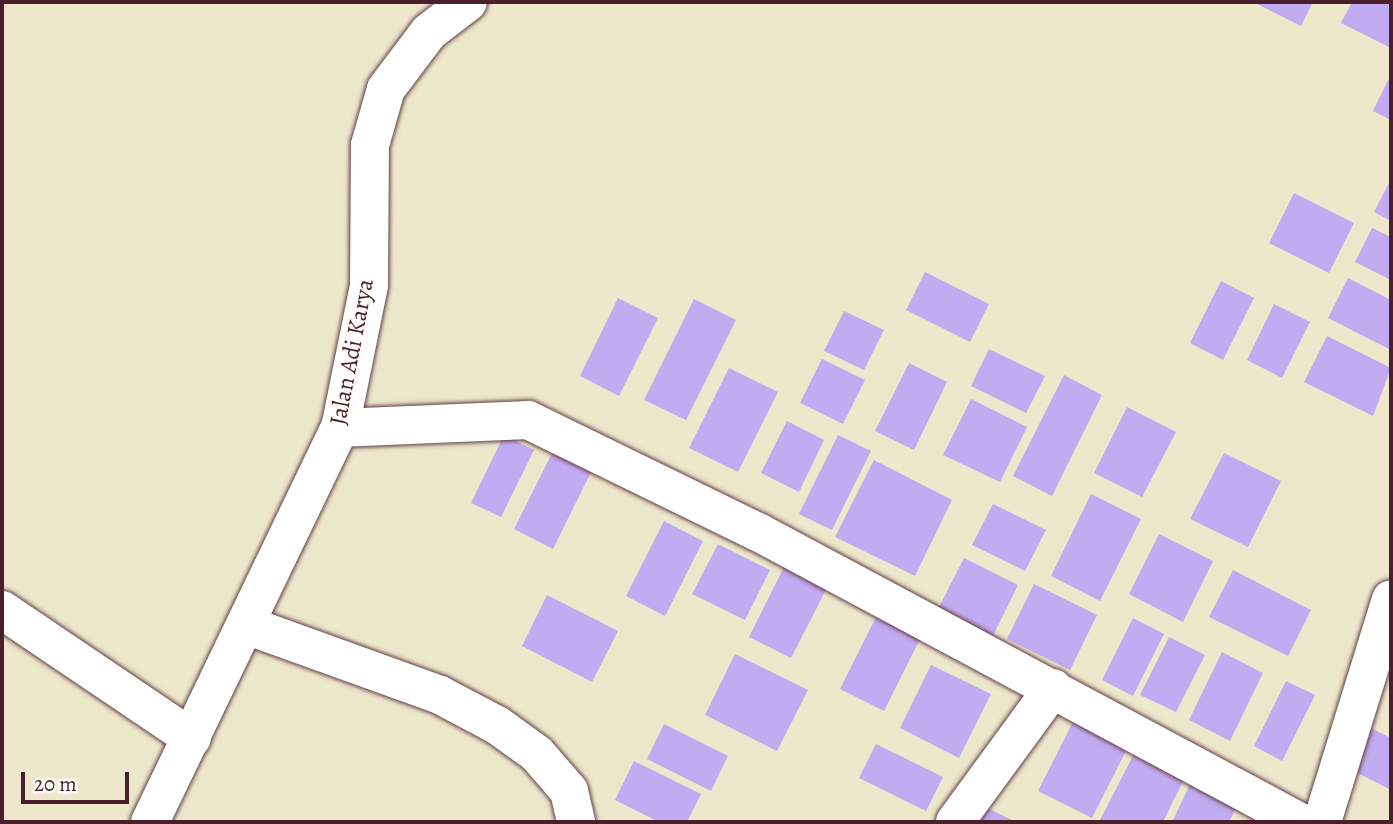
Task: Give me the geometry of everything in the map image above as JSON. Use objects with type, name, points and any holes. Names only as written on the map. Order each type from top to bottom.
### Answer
[{"type":"street","name":"Jalan Adi Karya","points":[[150,822],[340,428],[369,285],[370,145],[386,89],[429,32],[468,2]]},
{"type":"street","points":[[340,428],[528,421],[758,531],[1300,822]]},
{"type":"street","points":[[1322,822],[1391,598]]},
{"type":"street","points":[[2,610],[192,737]]},
{"type":"street","points":[[246,625],[440,695],[497,725],[537,754],[569,791],[576,822]]},
{"type":"street","points":[[954,822],[1054,688]]},
{"type":"building","points":[[1253,2],[1313,2],[1301,26]]},
{"type":"building","points":[[1352,2],[1391,2],[1391,48],[1341,23]]},
{"type":"building","points":[[1388,80],[1391,82],[1391,120],[1373,111]]},
{"type":"building","points":[[1391,179],[1391,221],[1374,212]]},
{"type":"building","points":[[1294,193],[1354,223],[1329,273],[1269,243]]},
{"type":"building","points":[[1372,228],[1391,237],[1391,280],[1355,262]]},
{"type":"building","points":[[925,272],[989,304],[970,342],[906,310]]},
{"type":"building","points":[[1348,278],[1391,300],[1391,350],[1328,318]]},
{"type":"building","points":[[1221,281],[1254,298],[1223,360],[1190,343]]},
{"type":"building","points":[[618,298],[658,318],[619,396],[580,376]]},
{"type":"building","points":[[694,299],[736,320],[686,420],[644,400]]},
{"type":"building","points":[[1274,304],[1310,322],[1282,378],[1247,360]]},
{"type":"building","points":[[844,311],[884,330],[864,370],[824,351]]},
{"type":"building","points":[[1327,336],[1391,368],[1373,416],[1304,382]]},
{"type":"building","points":[[989,349],[1045,376],[1026,413],[971,386]]},
{"type":"building","points":[[822,359],[865,380],[843,424],[800,403]]},
{"type":"building","points":[[909,363],[947,382],[914,450],[875,431]]},
{"type":"building","points":[[729,368],[778,392],[738,472],[689,448]]},
{"type":"building","points":[[1064,375],[1102,395],[1052,496],[1013,476]]},
{"type":"building","points":[[971,399],[1027,427],[1000,482],[943,455]]},
{"type":"building","points":[[1127,407],[1176,432],[1142,497],[1094,473]]},
{"type":"building","points":[[787,421],[824,440],[799,492],[761,473]]},
{"type":"building","points":[[504,435],[534,450],[501,517],[471,503]]},
{"type":"building","points":[[838,435],[871,451],[832,530],[799,514]]},
{"type":"building","points":[[556,445],[595,464],[553,549],[514,529]]},
{"type":"building","points":[[1224,453],[1281,481],[1248,547],[1190,519]]},
{"type":"building","points":[[874,460],[952,500],[915,576],[835,537]]},
{"type":"building","points":[[1091,494],[1141,519],[1100,601],[1051,576]]},
{"type":"building","points":[[993,504],[1046,530],[1025,571],[972,545]]},
{"type":"building","points":[[664,521],[703,541],[665,616],[626,596]]},
{"type":"building","points":[[1159,534],[1213,561],[1183,622],[1129,594]]},
{"type":"building","points":[[718,544],[770,570],[745,620],[692,594]]},
{"type":"building","points":[[964,558],[1018,585],[993,636],[938,609]]},
{"type":"building","points":[[786,563],[829,584],[791,658],[749,637]]},
{"type":"building","points":[[1233,570],[1311,610],[1288,656],[1209,617]]},
{"type":"building","points":[[1034,584],[1097,615],[1070,670],[1007,639]]},
{"type":"building","points":[[547,595],[618,631],[592,682],[522,646]]},
{"type":"building","points":[[878,613],[922,635],[884,711],[840,689]]},
{"type":"building","points":[[1133,618],[1164,634],[1133,696],[1102,680]]},
{"type":"building","points":[[1169,637],[1205,655],[1176,712],[1140,695]]},
{"type":"building","points":[[1222,652],[1263,673],[1230,741],[1189,720]]},
{"type":"building","points":[[735,654],[808,690],[777,751],[705,715]]},
{"type":"building","points":[[931,665],[991,694],[959,758],[900,728]]},
{"type":"building","points":[[1286,681],[1315,695],[1282,761],[1254,746]]},
{"type":"building","points":[[1076,716],[1130,743],[1092,818],[1038,791]]},
{"type":"building","points":[[664,724],[728,756],[711,791],[647,759]]},
{"type":"building","points":[[1369,727],[1391,738],[1391,790],[1348,768]]},
{"type":"building","points":[[876,744],[943,777],[926,811],[859,778]]},
{"type":"building","points":[[1137,748],[1187,773],[1163,822],[1099,822]]},
{"type":"building","points":[[634,761],[701,794],[687,822],[659,822],[615,800]]},
{"type":"building","points":[[1194,776],[1241,799],[1229,822],[1172,822]]},
{"type":"building","points":[[981,805],[1016,822],[972,822]]}]
